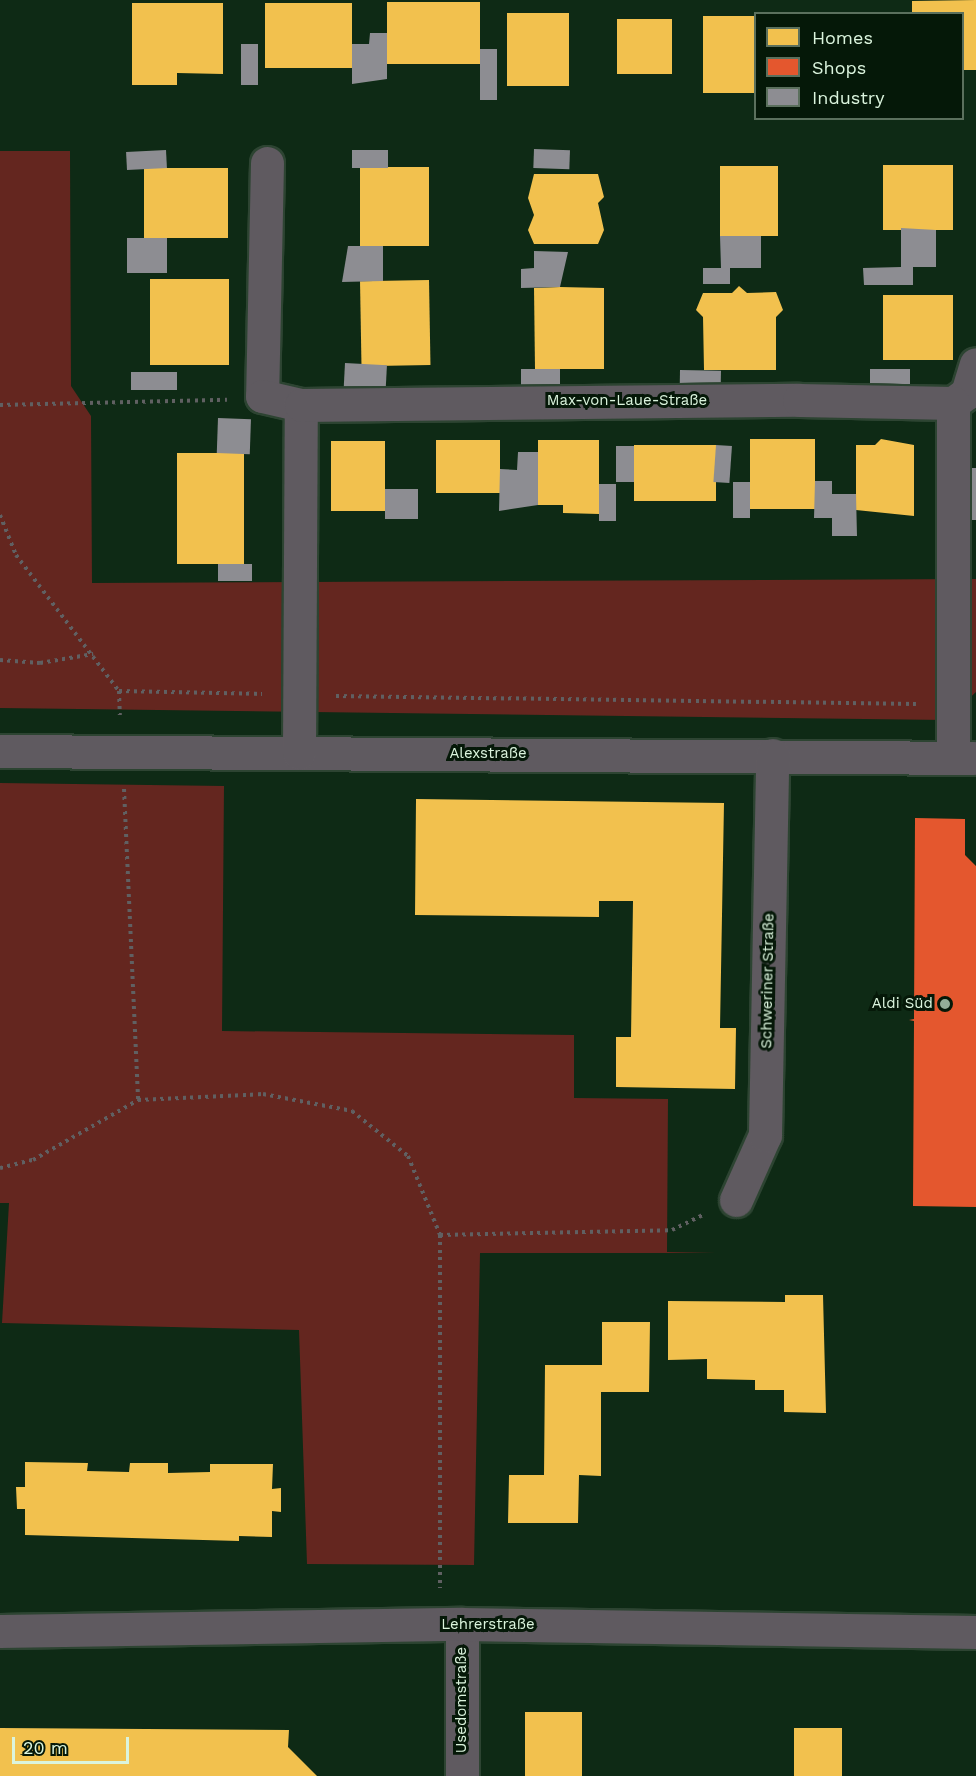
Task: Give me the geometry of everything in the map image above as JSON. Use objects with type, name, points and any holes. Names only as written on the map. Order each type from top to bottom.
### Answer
[{"type":"street","points":[[262,396],[267,163]]},
{"type":"street","points":[[964,758],[953,705],[952,403],[966,393],[976,364]]},
{"type":"street","name":"Max-von-Laue-Straße","points":[[262,396],[301,405],[952,403]]},
{"type":"street","points":[[299,753],[301,405]]},
{"type":"street","name":"Alexstraße","points":[[0,751],[964,758]]},
{"type":"street","name":"Schweriner Straße","points":[[736,1200],[765,1134],[772,755]]},
{"type":"street","name":"Lehrerstraße","points":[[0,1631],[451,1624],[976,1632]]},
{"type":"street","name":"Usedomstraße","points":[[451,1624],[462,1776]]},
{"type":"path","points":[[0,405],[262,396]]},
{"type":"path","points":[[0,515],[16,555],[119,691],[138,1100]]},
{"type":"path","points":[[0,660],[40,663],[93,654]]},
{"type":"path","points":[[119,691],[953,705]]},
{"type":"path","points":[[0,1168],[33,1160],[138,1100],[263,1094],[352,1111],[408,1155],[440,1235],[451,1624]]},
{"type":"path","points":[[440,1235],[672,1230],[736,1200]]},
{"type":"shaded area","points":[[0,151],[70,151],[71,386],[91,416],[92,583],[976,579],[976,692],[946,720],[0,708]]},
{"type":"shaded area","points":[[0,783],[224,786],[222,1031],[574,1035],[574,1098],[668,1099],[667,1252],[716,1253],[480,1253],[474,1565],[307,1564],[299,1330],[2,1323],[9,1203],[0,1203]]},
{"type":"building: Homes","points":[[976,0],[976,70],[964,70],[964,12],[912,12],[912,1]]},
{"type":"building: Homes","points":[[387,2],[480,2],[480,64],[387,64]]},
{"type":"building: Homes","points":[[132,3],[223,3],[223,74],[177,73],[177,85],[132,85]]},
{"type":"building: Homes","points":[[265,3],[352,3],[352,68],[265,68]]},
{"type":"building: Homes","points":[[507,13],[569,13],[569,86],[507,86]]},
{"type":"building: Homes","points":[[703,16],[754,16],[754,93],[703,93]]},
{"type":"building: Homes","points":[[617,19],[672,19],[672,74],[617,74]]},
{"type":"building: Homes","points":[[883,165],[953,165],[953,230],[883,230]]},
{"type":"building: Homes","points":[[720,166],[778,166],[778,236],[720,236]]},
{"type":"building: Homes","points":[[360,167],[429,167],[429,246],[360,246]]},
{"type":"building: Homes","points":[[144,168],[228,168],[228,238],[144,238]]},
{"type":"building: Homes","points":[[534,174],[598,174],[604,197],[598,203],[604,230],[598,244],[534,244],[528,230],[534,215],[528,198]]},
{"type":"building: Homes","points":[[150,279],[229,279],[229,365],[150,365]]},
{"type":"building: Homes","points":[[429,280],[430,365],[361,366],[360,281]]},
{"type":"building: Homes","points":[[739,286],[747,293],[776,292],[783,310],[776,317],[776,370],[704,370],[703,317],[696,310],[703,293],[732,293]]},
{"type":"building: Homes","points":[[534,288],[604,288],[604,369],[535,369]]},
{"type":"building: Homes","points":[[883,295],[953,295],[953,360],[883,360]]},
{"type":"building: Homes","points":[[750,439],[815,439],[815,509],[750,509]]},
{"type":"building: Homes","points":[[881,439],[914,445],[914,516],[856,510],[856,445],[875,445]]},
{"type":"building: Homes","points":[[436,440],[500,440],[500,493],[436,493]]},
{"type":"building: Homes","points":[[538,440],[599,440],[599,514],[563,513],[563,505],[538,505]]},
{"type":"building: Homes","points":[[331,441],[385,441],[385,511],[331,511]]},
{"type":"building: Homes","points":[[634,445],[716,445],[716,501],[634,501]]},
{"type":"building: Homes","points":[[177,453],[244,453],[244,564],[177,564]]},
{"type":"building: Homes","points":[[416,799],[724,803],[720,1028],[736,1028],[735,1089],[616,1087],[616,1037],[631,1037],[633,901],[599,901],[599,917],[415,915]]},
{"type":"building: Homes","points":[[785,1295],[823,1295],[826,1413],[784,1412],[784,1390],[755,1390],[755,1380],[707,1379],[707,1359],[668,1360],[668,1301],[785,1302]]},
{"type":"building: Homes","points":[[602,1322],[650,1322],[649,1392],[601,1392],[601,1476],[579,1475],[578,1523],[508,1523],[509,1475],[544,1475],[545,1365],[602,1365]]},
{"type":"building: Homes","points":[[25,1462],[88,1463],[87,1471],[129,1472],[130,1463],[168,1463],[168,1473],[210,1472],[210,1464],[273,1464],[272,1489],[281,1488],[281,1512],[272,1511],[272,1537],[239,1536],[239,1541],[25,1535],[25,1509],[17,1509],[16,1487],[25,1487]]},
{"type":"building: Homes","points":[[525,1712],[582,1712],[582,1776],[525,1776]]},
{"type":"building: Homes","points":[[0,1728],[289,1730],[288,1747],[317,1776],[0,1776]]},
{"type":"building: Homes","points":[[794,1728],[842,1728],[842,1776],[794,1776]]},
{"type":"building: Shops","name":"Aldi Süd","points":[[915,818],[965,819],[965,855],[976,866],[976,1207],[913,1206],[914,1021],[909,1020],[914,1019]]},
{"type":"building: Industry","points":[[370,33],[387,33],[387,79],[352,84],[352,44],[369,44]]},
{"type":"building: Industry","points":[[241,44],[258,44],[258,85],[241,85]]},
{"type":"building: Industry","points":[[480,49],[497,49],[497,100],[480,100]]},
{"type":"building: Industry","points":[[534,149],[570,150],[569,169],[533,168]]},
{"type":"building: Industry","points":[[166,150],[167,168],[127,170],[126,152]]},
{"type":"building: Industry","points":[[352,150],[388,150],[388,168],[352,168]]},
{"type":"building: Industry","points":[[901,228],[936,230],[936,267],[913,267],[913,285],[864,285],[863,268],[901,267]]},
{"type":"building: Industry","points":[[720,236],[761,236],[761,268],[730,268],[730,284],[703,284],[703,268],[721,268]]},
{"type":"building: Industry","points":[[127,238],[167,238],[167,273],[127,273]]},
{"type":"building: Industry","points":[[348,246],[383,246],[383,281],[342,282]]},
{"type":"building: Industry","points":[[534,251],[568,252],[560,287],[521,288],[521,269],[534,268]]},
{"type":"building: Industry","points":[[345,363],[387,365],[386,390],[344,388]]},
{"type":"building: Industry","points":[[521,369],[560,369],[560,388],[521,388]]},
{"type":"building: Industry","points":[[870,369],[910,369],[910,387],[870,387]]},
{"type":"building: Industry","points":[[680,370],[721,371],[721,389],[680,388]]},
{"type":"building: Industry","points":[[131,372],[177,372],[177,390],[131,390]]},
{"type":"building: Industry","points":[[218,418],[251,419],[250,454],[217,453]]},
{"type":"building: Industry","points":[[716,445],[732,446],[729,483],[713,482]]},
{"type":"building: Industry","points":[[616,446],[634,446],[634,482],[616,482]]},
{"type":"building: Industry","points":[[518,452],[538,452],[538,505],[499,511],[500,469],[517,470]]},
{"type":"building: Industry","points":[[966,468],[976,468],[976,520],[966,520]]},
{"type":"building: Industry","points":[[815,481],[832,481],[832,494],[856,494],[857,536],[832,536],[832,518],[814,518]]},
{"type":"building: Industry","points":[[733,482],[750,482],[750,518],[733,518]]},
{"type":"building: Industry","points":[[599,484],[616,484],[616,521],[599,521]]},
{"type":"building: Industry","points":[[385,489],[418,489],[418,519],[385,519]]},
{"type":"building: Industry","points":[[218,564],[252,564],[252,581],[218,581]]},
{"type":"place","name":"Aldi Süd","points":[[945,1004]]}]
